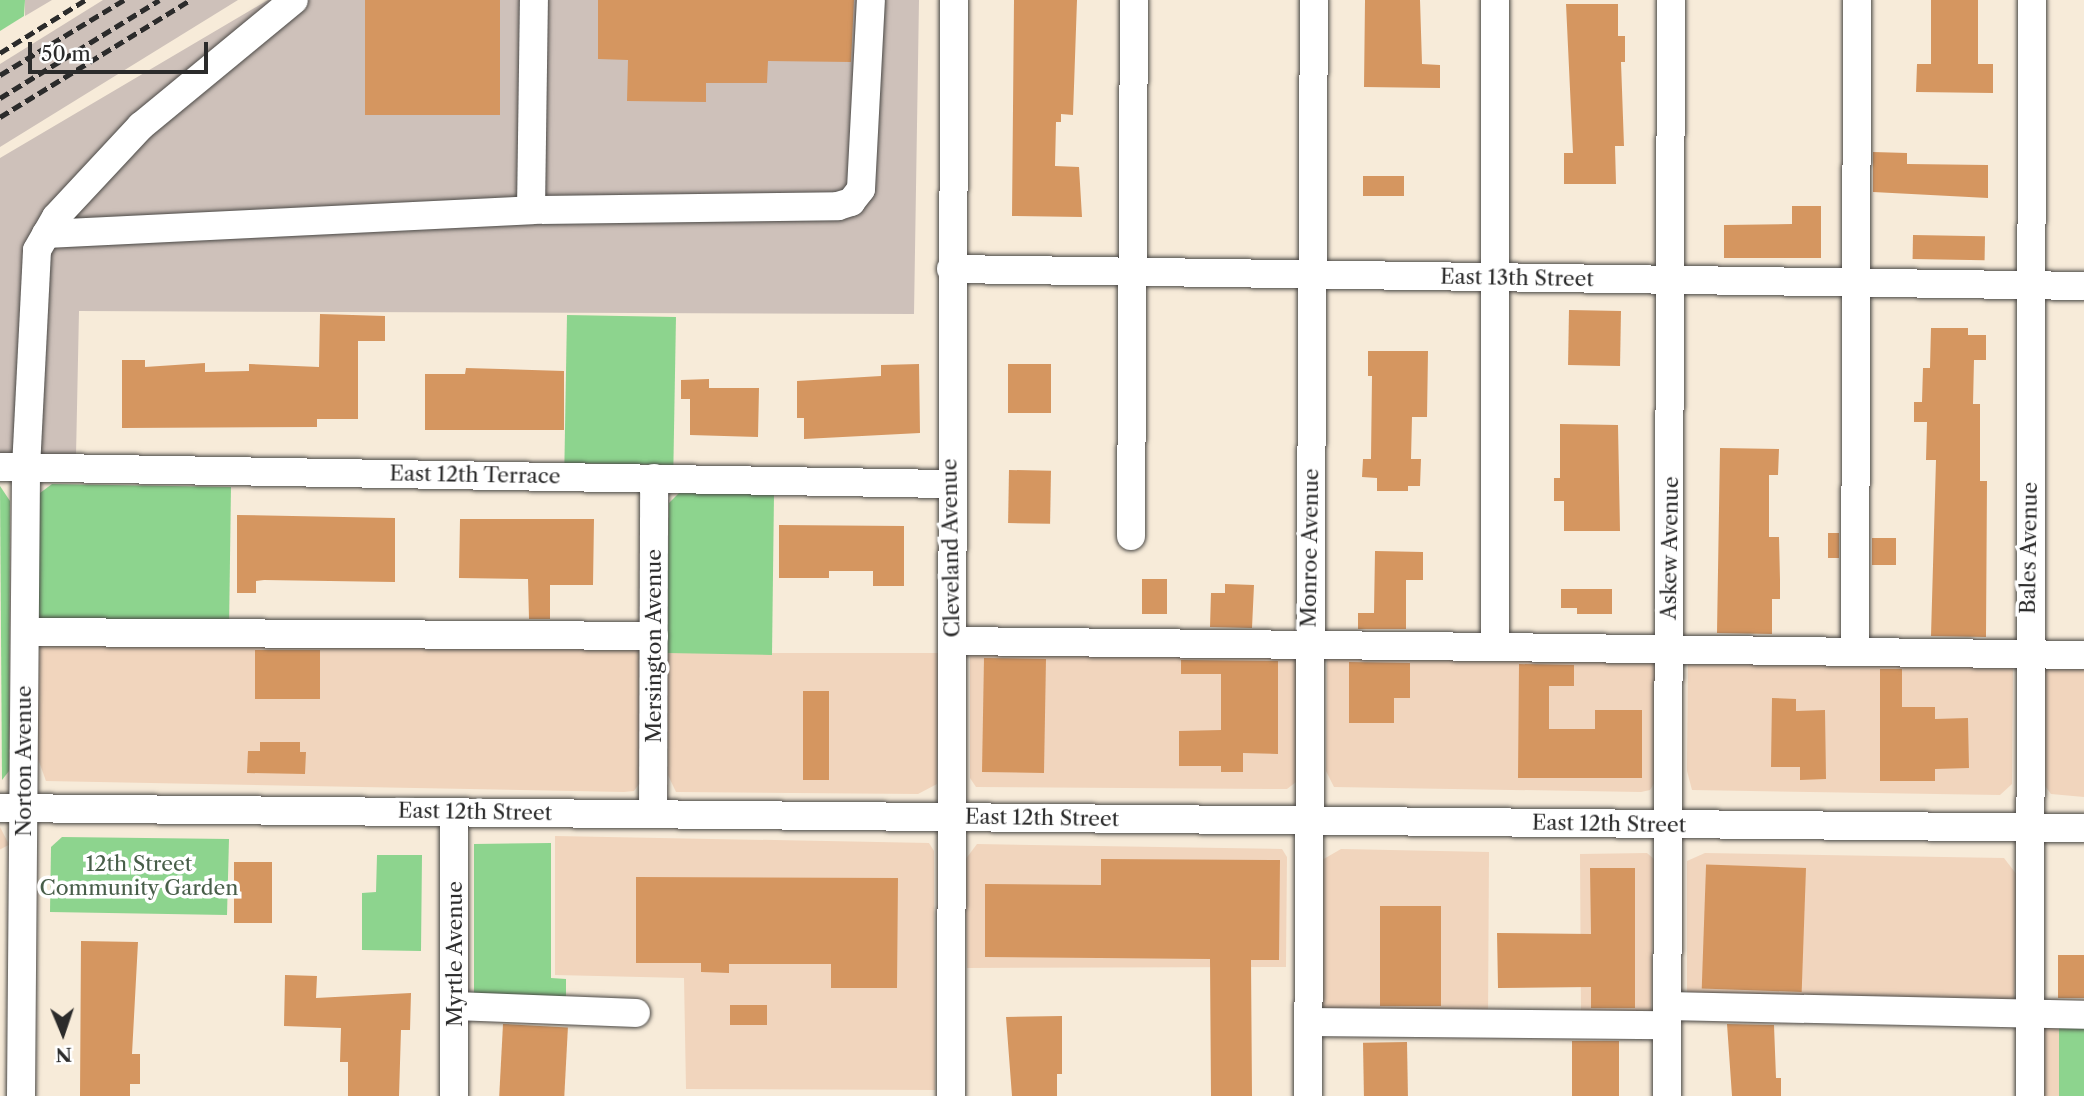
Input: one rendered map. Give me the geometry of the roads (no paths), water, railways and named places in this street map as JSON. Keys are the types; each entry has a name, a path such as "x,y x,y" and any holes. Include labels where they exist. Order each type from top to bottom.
{"street":[{"path":"46,234 141,126 294,0"},
{"path":"531,210 534,0"},
{"path":"46,234 531,210 838,206 851,202 861,189 871,0"},
{"name":"Cleveland Avenue","path":"951,1096 954,817 950,484 954,0"},
{"path":"1131,536 1134,0"},
{"name":"Monroe Avenue","path":"1308,1096 1307,820 1314,276 1314,0"},
{"path":"1495,0 1495,646"},
{"name":"Askew Avenue","path":"1667,1096 1671,0"},
{"path":"1855,651 1857,0"},
{"name":"Bales Avenue","path":"2030,1096 2031,828 2027,654 2032,285 2032,0"},
{"name":"Norton Avenue","path":"21,1096 12,808 25,632 13,468 37,250 46,234"},
{"name":"East 13th Street","path":"951,269 2084,286"},
{"name":"East 12th Terrace","path":"13,468 950,484"},
{"name":"Mersington Avenue","path":"653,814 654,478"},
{"path":"25,632 654,636"},
{"path":"952,641 1308,642 2084,654"},
{"name":"East 12th Street","path":"12,808 2084,828"},
{"name":"Myrtle Avenue","path":"454,812 454,1096"},
{"path":"456,1006 636,1013"},
{"path":"1308,1022 1667,1016 2084,1015"}],"railway":[{"path":"0,53 85,0"},
{"path":"0,75 124,0"},
{"path":"0,98 159,0"},
{"path":"0,117 190,0"}],"park label":[{"name":"12th Street Community Garden","path":"139,876"}]}
